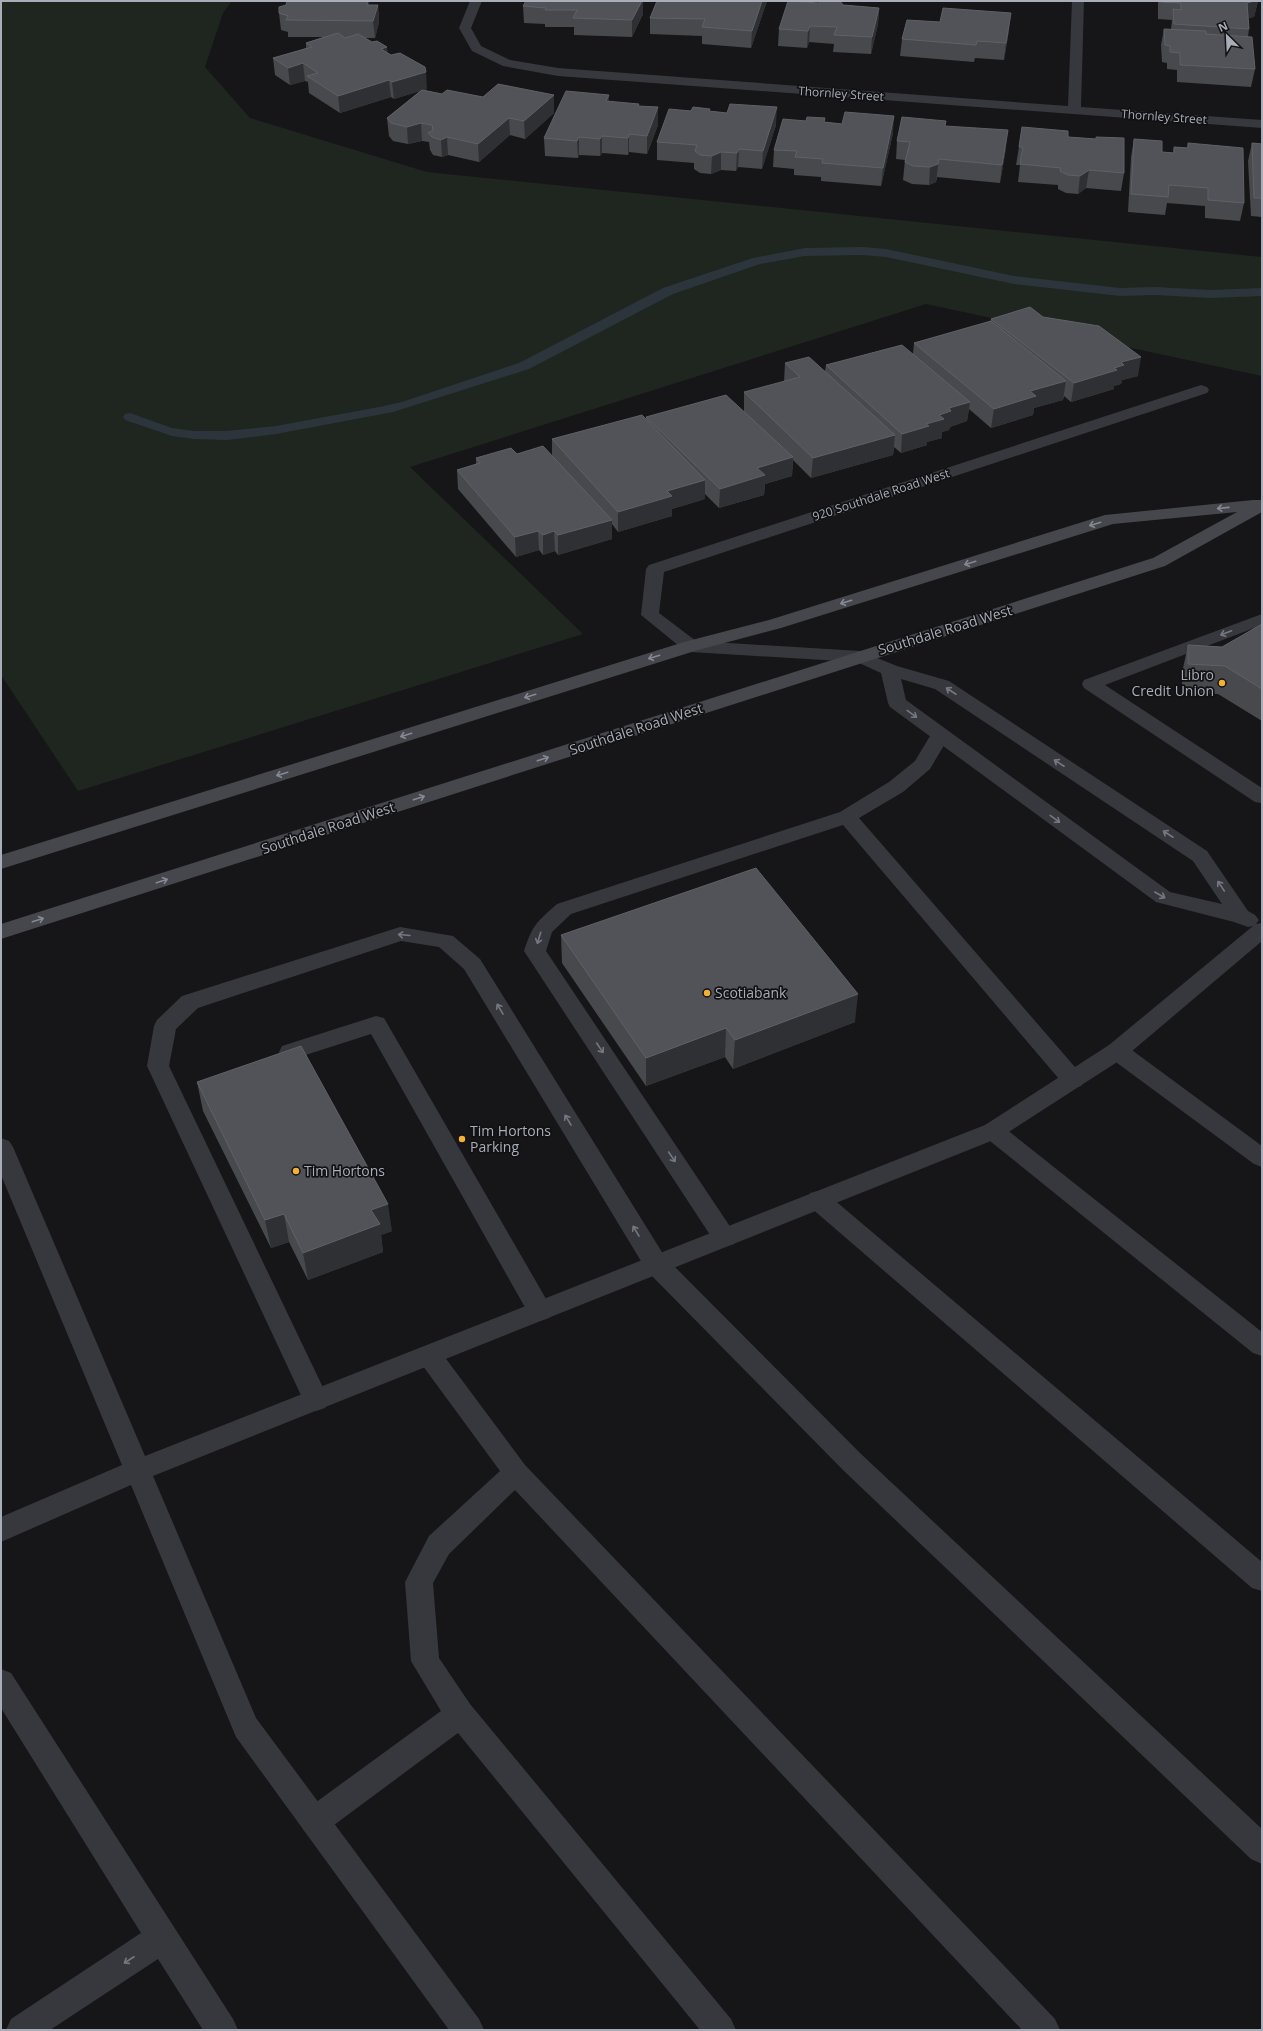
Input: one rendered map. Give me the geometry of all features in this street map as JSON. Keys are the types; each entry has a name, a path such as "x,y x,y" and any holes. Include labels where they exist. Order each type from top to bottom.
{"main road":[{"name":"Southdale Road West","path":"1,862 691,646 783,621 1111,519 1262,505"},
{"name":"Southdale Road West","path":"1,932 1159,562 1262,505"}],"street":[{"name":"Thornley Street","path":"476,1 465,28 476,48 507,63 558,72 1262,124"},
{"path":"1074,110 1078,1"},
{"name":"920 Southdale Road West","path":"691,646 650,614 655,569 1201,390"},
{"path":"1262,619 1092,684 1262,797"},
{"path":"691,646 860,657 890,670 942,685 1200,856 1241,916"},
{"path":"1,1530 138,1470 993,1131 1118,1051 1262,930 1241,916 1163,897 897,704 890,670"},
{"path":"725,1237 536,951 542,929 564,909 847,817 896,787 923,765 940,735"},
{"path":"847,817 1073,1080"},
{"path":"316,1400 158,1066 165,1026 190,1002 400,934 445,941 472,964 656,1264 852,1462 1262,1849"},
{"path":"290,1052 376,1024 540,1311"},
{"path":"1118,1051 1262,1158"},
{"path":"993,1131 1262,1346"},
{"path":"1,1147 246,1727 468,2030"},
{"path":"818,1200 1262,1579"},
{"path":"429,1355 516,1473 1044,2030"},
{"path":"516,1473 439,1545 419,1582 425,1661 460,1714 720,2030"},
{"path":"1,1682 162,1938 222,2030"},
{"path":"315,1821 460,1714"},
{"path":"22,2030 162,1938"}],"shaded area":[{"path":"1,1 232,1 223,13 205,67 250,118 427,172 1262,257 1262,376 926,304 410,467 583,634 78,791 1,675"}],"building":[{"path":"287,1 368,1 367,5 378,5 373,21 286,20 288,16 279,13 279,7 286,5"},
{"path":"526,1 642,1 632,20 573,18 577,10 545,10 546,8 523,6"},
{"path":"657,1 762,1 752,31 702,27 705,19 650,18"},
{"path":"788,1 819,3 822,1 840,1 843,5 879,8 872,37 834,35 837,27 810,26 808,31 779,29"},
{"path":"1161,1 1254,1 1247,3 1249,29 1174,24 1173,9 1181,10 1181,3"},
{"path":"943,8 1011,13 1006,43 977,41 976,45 902,39 907,20 940,22"},
{"path":"1164,29 1206,31 1206,34 1252,37 1255,69 1180,65 1180,53 1170,52 1170,46 1165,45"},
{"path":"338,33 345,38 358,34 372,42 377,41 387,47 381,49 391,55 400,53 425,67 426,72 392,82 389,80 338,96 307,76 318,73 303,63 288,68 273,58 312,47 306,43"},
{"path":"498,84 554,95 524,121 509,118 478,144 447,137 441,140 432,137 428,133 433,130 432,125 421,123 407,127 391,123 387,118 422,90 442,94 447,90 483,97"},
{"path":"566,91 609,95 606,101 639,104 638,106 658,107 647,136 629,134 628,138 602,136 600,139 579,137 577,141 544,138"},
{"path":"730,104 777,107 763,151 739,149 737,153 721,152 712,156 700,155 695,151 697,145 657,142 669,109 691,111 693,107 727,113"},
{"path":"845,112 894,116 883,168 822,163 823,159 795,157 797,151 774,150 783,119 806,121 807,117 825,118 824,122 842,124"},
{"path":"902,117 946,121 945,126 1008,130 1002,165 939,159 938,164 930,167 913,166 905,162 910,142 897,141"},
{"path":"1022,127 1068,131 1068,137 1096,139 1096,137 1124,138 1124,173 1089,170 1080,176 1068,175 1060,171 1061,168 1020,164 1023,147 1019,147"},
{"path":"1134,139 1162,141 1162,152 1174,153 1174,147 1188,148 1188,143 1243,148 1244,203 1208,200 1208,188 1169,185 1168,197 1131,194"},
{"path":"1252,143 1262,144 1262,198 1254,198"},
{"path":"1030,307 1043,317 1099,326 1141,357 1121,362 1124,365 1114,368 1117,370 1074,383 991,319"},
{"path":"991,321 1066,381 1030,391 1036,396 994,409 914,343"},
{"path":"902,345 970,402 949,408 951,411 939,415 944,419 926,424 929,426 902,434 826,365"},
{"path":"809,357 895,435 813,458 744,392 800,377 785,363"},
{"path":"726,395 793,457 757,468 765,475 720,489 646,417"},
{"path":"642,415 705,480 667,491 672,496 618,512 552,439"},
{"path":"543,446 612,520 558,535 554,531 543,535 538,531 515,537 457,470 480,463 476,458 511,448 517,454"},
{"path":"1262,624 1262,689 1225,666 1188,664 1188,645 1222,647"},
{"name":"Scotiabank","path":"756,868 858,994 735,1040 726,1028 646,1058 561,935"},
{"name":"Tim Hortons","path":"301,1046 388,1204 371,1210 380,1224 303,1253 284,1214 265,1220 197,1082"}],"waterway":[{"path":"130,417 172,432 211,436 276,430 393,408 421,400 498,373 524,366 668,291 757,261 805,252 863,251 886,253 1014,280 1120,292 1155,291 1211,294 1262,292"}],"place":[{"name":"Libro Credit Union","path":"1222,683"},
{"name":"Scotiabank","path":"707,993"},
{"name":"Tim Hortons Parking","path":"462,1139"},
{"name":"Tim Hortons","path":"296,1171"}]}
